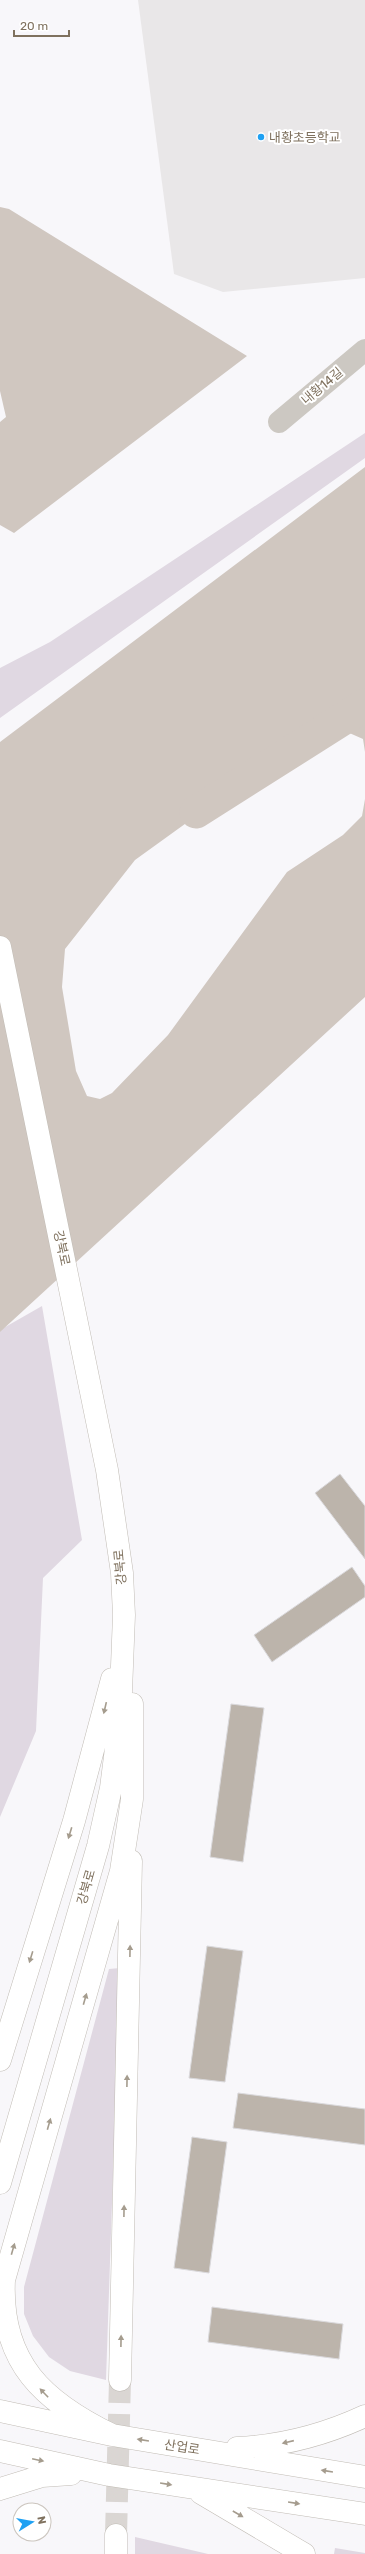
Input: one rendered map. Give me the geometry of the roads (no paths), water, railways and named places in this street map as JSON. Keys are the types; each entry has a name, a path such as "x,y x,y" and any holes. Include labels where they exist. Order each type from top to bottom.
{"main road":[{"name":"강북로","path":"0,947 107,1470 122,1573 124,1615 121,1709 111,1788 98,1846 0,2183"},
{"path":"120,2380 134,1729 124,1615"},
{"path":"0,2060 91,1762 114,1668 124,1615"},
{"path":"112,2435 77,2418 49,2398 28,2376 11,2347 3,2326 1,2305 2,2283 113,1902 120,1871 132,1799"},
{"name":"산업로","path":"0,2411 112,2435 365,2477"},
{"path":"0,2416 22,2416"},
{"path":"198,2450 279,2444 315,2436 365,2416"},
{"path":"4,2451 109,2475 365,2514"},
{"path":"0,2489 42,2476 67,2474 109,2475"},
{"path":"192,2488 304,2554"}],"street":[{"name":"내황14길","path":"279,422 365,350"}],"waterway":[{"path":"196,812 365,705"}],"tunnel":[{"path":"116,2535 120,2380"}],"place":[{"name":"내황초등학교","path":"261,137"}]}
